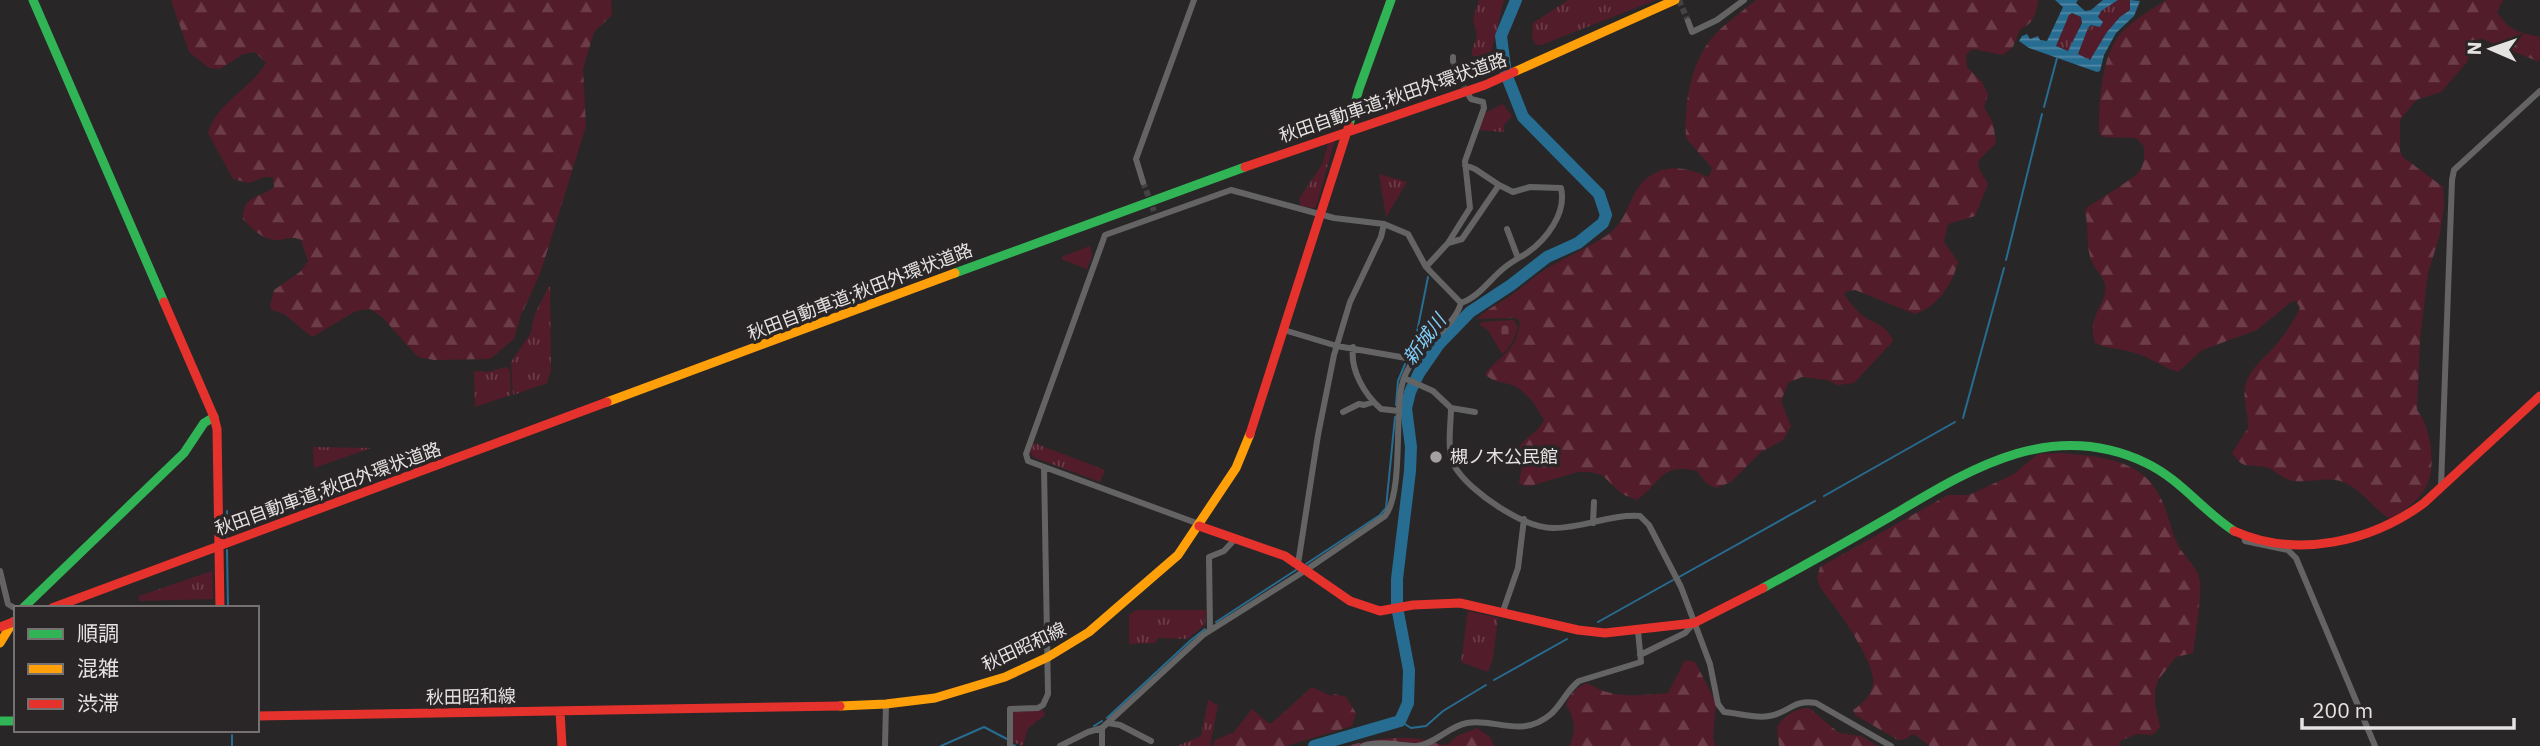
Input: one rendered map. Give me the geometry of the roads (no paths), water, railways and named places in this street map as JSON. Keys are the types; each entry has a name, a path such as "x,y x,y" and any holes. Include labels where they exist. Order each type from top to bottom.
{"main road":[{"path":"33,0 214,417 217,429 220,606"},
{"name":"秋田昭和線","path":"259,716 787,708 886,704 935,698 1005,677 1048,657 1089,632 1155,578 1178,555 1236,468 1256,416 1359,89 1391,0"},
{"name":"秋田自動車道;秋田外環状道路","path":"57,606 1073,229 1333,135 1485,85 1675,0"},
{"path":"1200,525 1285,556 1359,606 1380,611 1413,605 1460,603 1577,630 1605,633 1638,631 1694,622 1723,610 1984,463 2041,447 2081,447 2135,457 2171,478 2213,516 2244,535 2302,544 2336,544 2371,535 2410,514 2540,396"},
{"path":"25,606 54,574 187,450 202,423 214,417"},
{"path":"0,643 14,622"},
{"path":"560,711 562,746"}],"street":[{"path":"1143,183 1136,159 1194,0"},
{"path":"1688,21 1692,32 1717,20 1744,0"},
{"path":"2441,487 2454,170 2540,91"},
{"path":"1426,267 1448,243 1470,208 1465,165 1484,108 1483,102 1471,99 1468,94"},
{"path":"1102,746 1105,726 1188,646 1302,567 1385,516 1390,510 1399,411 1412,359 1456,314 1461,303 1471,299 1504,267 1546,238 1562,204 1561,188 1530,187 1513,192 1465,165"},
{"path":"1448,243 1462,239 1499,185"},
{"path":"1200,525 1028,461 1027,449 1105,234 1155,214 1231,190 1321,214 1384,224 1408,233 1426,267 1461,303"},
{"path":"1302,567 1318,435 1336,346 1350,302 1381,237 1384,224"},
{"path":"1507,229 1518,258"},
{"path":"1284,330 1336,346 1412,359"},
{"path":"1353,347 1353,365 1373,402 1381,409 1399,411"},
{"path":"1406,379 1433,391 1451,408 1475,412"},
{"path":"1343,412 1359,404 1373,402"},
{"path":"1451,408 1451,454 1454,466 1474,490 1489,502 1524,519 1555,528 1640,516 1648,525 1681,587 1710,664 1718,704 1724,712 1767,717 1782,713 1795,704 1806,701 1816,703 1891,746"},
{"path":"1010,746 1010,709 1038,708 1047,699 1044,467"},
{"path":"1592,523 1594,502"},
{"path":"1502,614 1518,568 1524,519"},
{"path":"2244,535 2245,541 2287,550 2295,558 2375,746"},
{"path":"1210,630 1209,557 1224,551 1237,538"},
{"path":"0,571 8,604 14,608"},
{"path":"1640,655 1685,633 1694,622"},
{"path":"1363,746 1420,746 1467,723 1514,727 1530,725 1548,716 1562,704 1578,681 1641,662 1638,631"},
{"path":"886,704 886,746"},
{"path":"1060,746 1105,726 1120,725 1151,741"}],"water":[{"path":"2055,0 2078,0 2076,3 2085,11 2091,10 2103,0 2118,0 2101,11 2098,17 2103,22 2100,27 2091,25 2088,28 2078,54 2090,60 2107,32 2130,10 2130,0 2140,1 2134,16 2116,33 2104,55 2100,71 2097,72 2029,48 2019,41 2027,34 2030,39 2038,36 2040,40 2047,41 2063,7","holes":["2072,13 2081,17 2082,23 2068,51 2056,46 2069,15"]}],"waterway":[{"name":"新城川","path":"1314,746 1400,721 1408,703 1409,670 1397,607 1397,579 1410,471 1411,447 1406,408 1419,373 1439,344 1470,312 1547,257 1578,243 1603,223 1606,215 1599,194 1523,117 1506,74 1501,36 1516,0"},
{"path":"2044,107 2057,58"},
{"path":"2006,260 2042,114"},
{"path":"1963,418 2004,268"},
{"path":"1407,351 1417,332 1428,277"},
{"path":"1396,405 1398,381 1405,364"},
{"path":"1306,564 1380,515 1386,508 1395,417"},
{"path":"1824,496 1955,422"},
{"path":"1679,577 1815,501"},
{"path":"227,511 227,538"},
{"path":"227,550 228,606"},
{"path":"1216,622 1296,570"},
{"path":"1598,622 1673,580"},
{"path":"1107,718 1205,629"},
{"path":"1494,680 1567,639"},
{"path":"1400,721 1411,728 1426,726 1443,711 1486,685"},
{"path":"1094,726 1102,721"},
{"path":"941,746 984,727 1007,739"},
{"path":"232,735 232,746"}],"tunnel":[{"path":"1679,0 1688,21"},
{"path":"1453,61 1467,93"},
{"path":"1143,182 1154,211"}],"place":[{"name":"槻ノ木公民館","path":"1436,457"}]}
